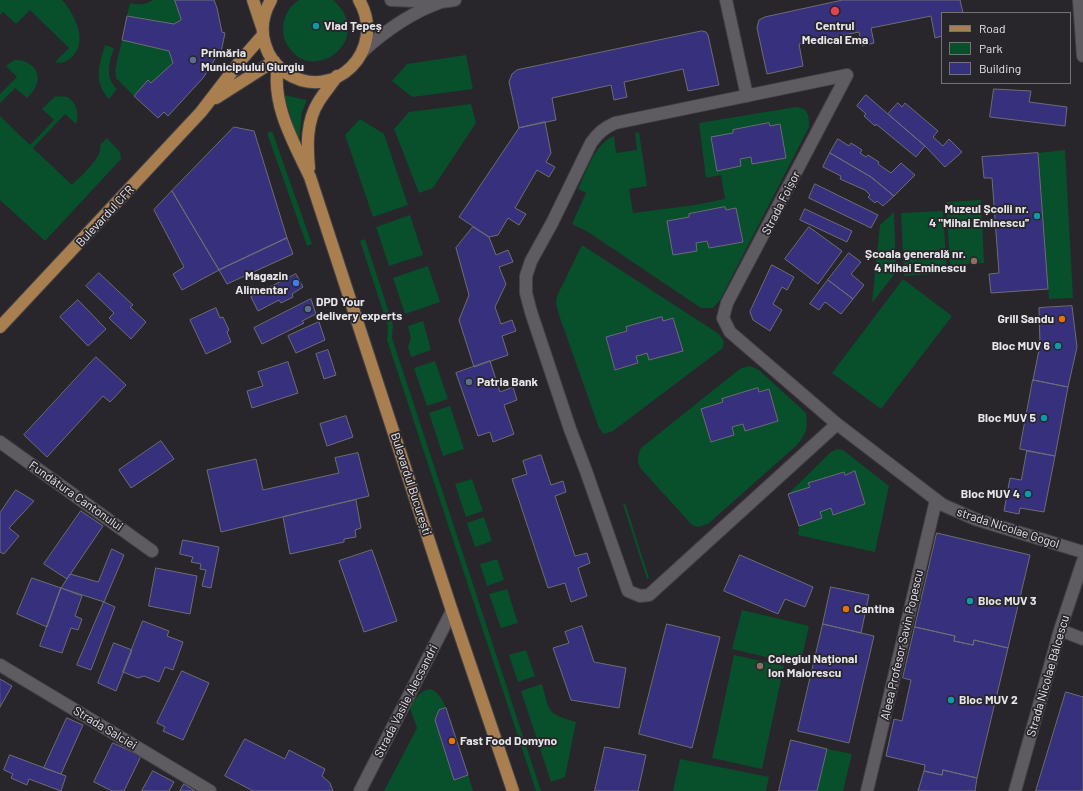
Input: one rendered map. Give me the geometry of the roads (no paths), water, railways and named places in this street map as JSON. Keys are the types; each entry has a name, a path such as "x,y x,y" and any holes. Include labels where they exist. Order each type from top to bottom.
{"main road":[{"path":"253,0 263,32 265,46 276,64 292,76 309,81 326,80 338,76 352,66 362,52 368,29 365,11 359,0"},
{"path":"263,32 265,11 271,0"},
{"name":"Bulevardul CFR","path":"0,327 152,166 208,103 263,32"},
{"name":"Bulevardul CFR","path":"208,103 276,64"},
{"name":"Bulevardul București","path":"276,64 276,85 280,104 289,131 310,177 513,791"},
{"name":"Bulevardul București","path":"310,177 308,143 310,121 318,102 338,76"}],"street":[{"path":"391,0 441,2 455,0"},
{"path":"726,0 746,96 615,123 606,127 598,134 591,143 552,223 531,261 526,276 526,293 570,429 628,591 640,596 650,595 837,424"},
{"path":"1079,0 1083,56"},
{"path":"362,52 386,31 404,19 418,11 441,2"},
{"name":"Strada Foișor","path":"730,332 723,318 728,303 847,75 746,96"},
{"name":"strada Nicolae Gogol","path":"730,332 837,424 936,500 952,510 975,519 1083,552"},
{"name":"Fundătura Cantonului","path":"0,442 152,550"},
{"name":"Aleea Profesor Savin Popescu","path":"867,791 936,500"},
{"name":"Strada Nicolae Bălcescu","path":"1015,791 1060,630 1083,561"},
{"name":"Strada Vasile Alecsandri","path":"360,791 452,610"},
{"path":"1060,630 1083,638"},
{"name":"Strada Salciei","path":"0,666 210,791"}],"place":[{"name":"Centrul Medical Ema","path":"835,11"},
{"name":"Vlad Țepeș","path":"316,26"},
{"name":"Primăria Municipiului Giurgiu","path":"193,60"},
{"name":"Muzeul Școlii nr. 4 \"Mihai Eminescu''","path":"1037,216"},
{"name":"Școala generală nr. 4 Mihai Eminescu","path":"974,261"},
{"name":"Magazin Alimentar","path":"296,283"},
{"name":"DPD Your delivery experts","path":"308,309"},
{"name":"Grill Sandu","path":"1062,319"},
{"name":"Bloc MUV 6","path":"1058,346"},
{"name":"Patria Bank","path":"469,382"},
{"name":"Bloc MUV 5","path":"1044,418"},
{"name":"Bloc MUV 4","path":"1028,494"},
{"name":"Bloc MUV 3","path":"970,601"},
{"name":"Cantina","path":"846,609"},
{"name":"Colegiul Național Ion Maiorescu","path":"760,666"},
{"name":"Bloc MUV 2","path":"951,700"},
{"name":"Fast Food Domyno","path":"452,741"}]}
